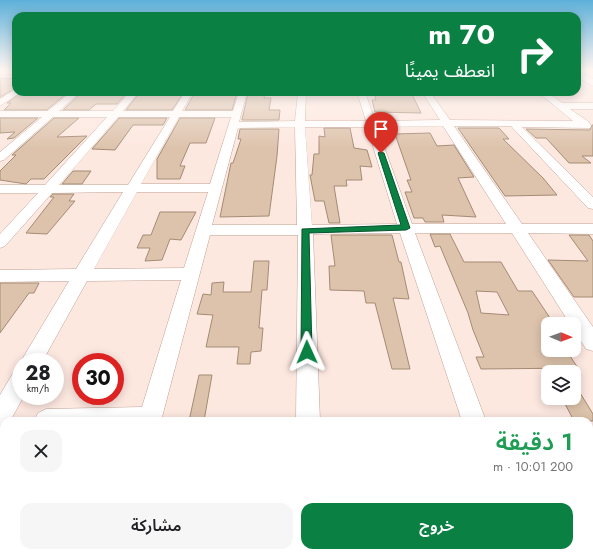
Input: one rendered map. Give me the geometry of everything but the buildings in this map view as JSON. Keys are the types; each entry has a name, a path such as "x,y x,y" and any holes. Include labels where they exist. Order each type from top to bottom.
{"street":[{"path":"0,103 11,96"},
{"path":"0,158 72,96"},
{"path":"0,243 131,96"},
{"path":"36,353 186,96"},
{"path":"150,417 242,96"},
{"path":"302,96 300,124 305,230 308,417"},
{"path":"362,96 406,228 473,417"},
{"path":"429,96 593,343"},
{"path":"547,96 593,131"},
{"path":"561,106 593,106"},
{"path":"0,114 175,114 300,124 584,124"},
{"path":"514,124 593,205"},
{"path":"0,189 216,188"},
{"path":"203,230 406,228 593,229"},
{"path":"0,276 190,274"},
{"path":"0,416 12,395"}],"route":[{"path":"307,352 305,230 406,228 381,153"}]}
